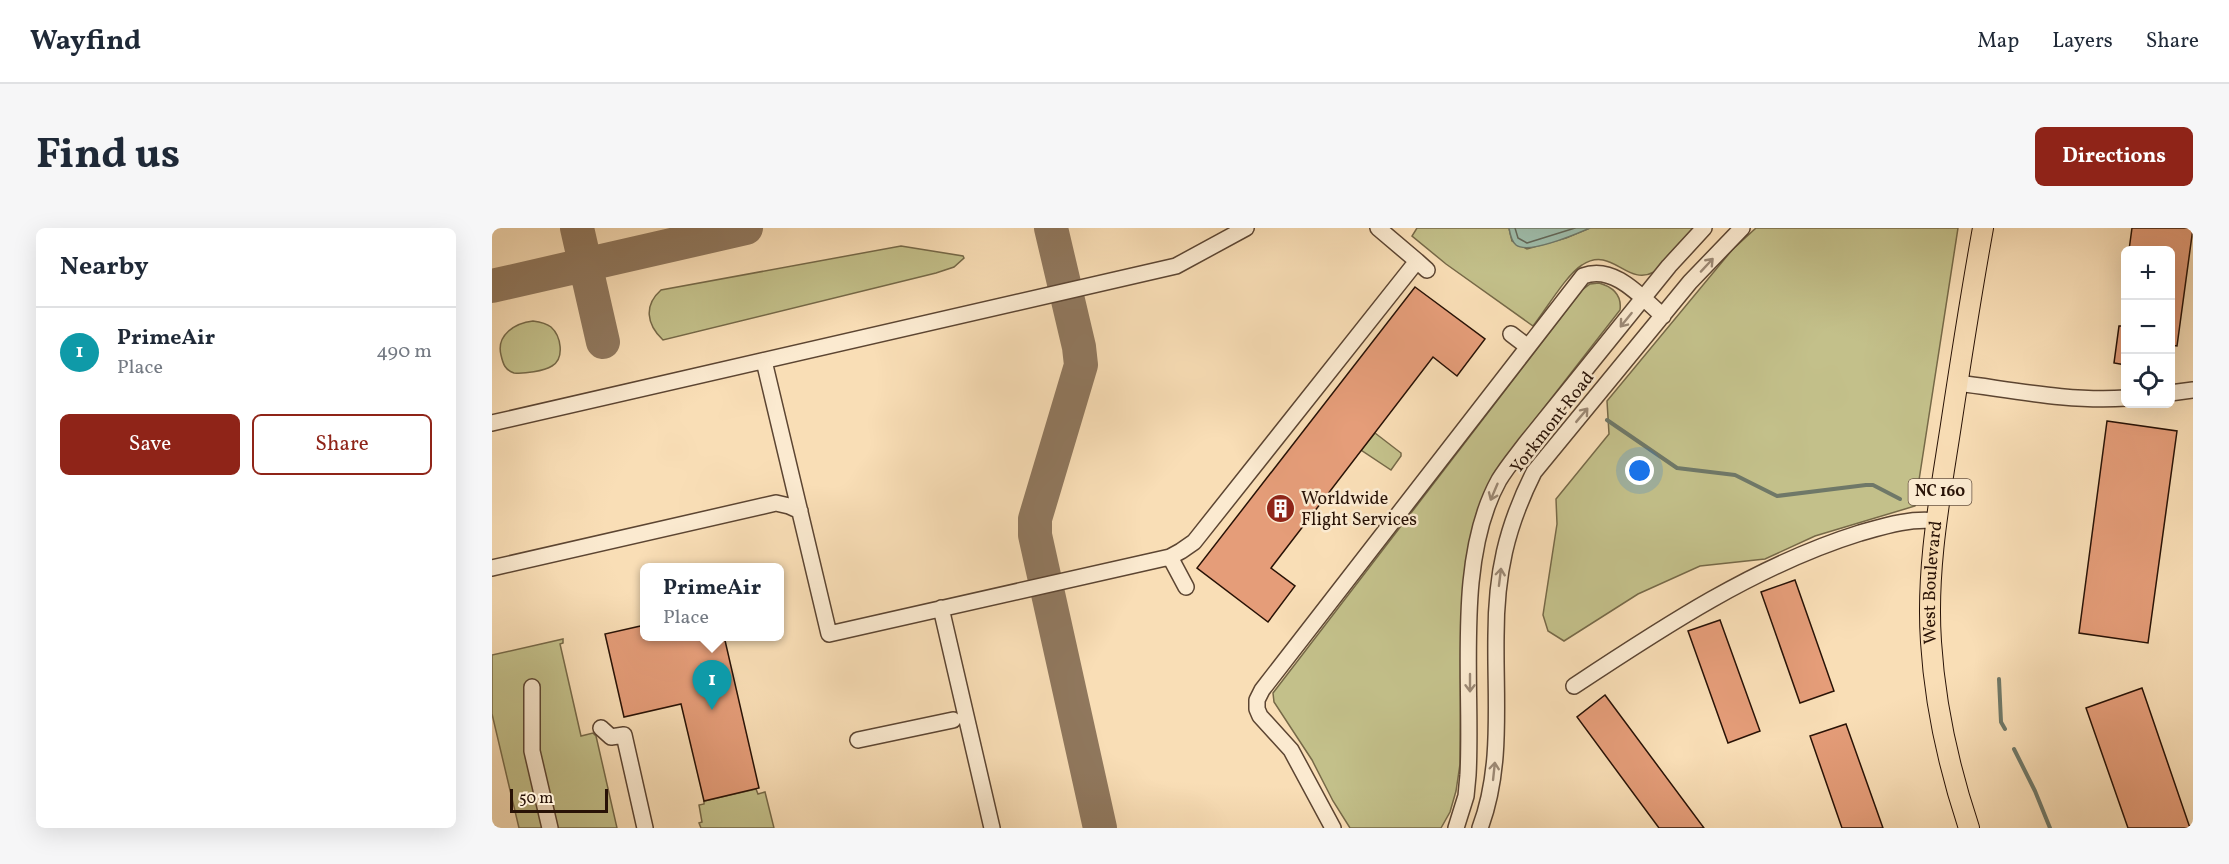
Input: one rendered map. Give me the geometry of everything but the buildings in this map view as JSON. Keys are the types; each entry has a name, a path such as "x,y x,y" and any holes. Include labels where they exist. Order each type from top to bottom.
{"main road":[{"name":"West Boulevard","path":"1969,828 1945,742 1936,691 1930,600 1936,521 1983,228"}],"street":[{"path":"492,423 1176,266 1246,228"},
{"path":"764,361 829,634 1170,557 1194,542 1422,265 1378,228"},
{"name":"Yorkmont Road","path":"1456,828 1466,796 1468,775 1472,584 1486,514 1499,481 1511,462 1669,266 1704,228"},
{"name":"Yorkmont Road","path":"1480,828 1488,806 1494,772 1496,635 1500,573 1516,507 1534,472 1690,282 1742,228"},
{"path":"1333,828 1291,750 1260,716 1257,700 1262,690 1583,276 1593,272 1606,273 1620,280 1663,316"},
{"path":"1511,334 1528,347"},
{"path":"1958,383 2062,396 2121,398"},
{"path":"2175,392 2193,390"},
{"path":"492,568 776,503 800,512"},
{"path":"1574,686 1726,592 1819,546 1905,521 1922,519 1936,521"},
{"path":"1170,557 1186,587"},
{"path":"941,609 992,828"},
{"path":"531,687 532,751 550,828"},
{"path":"858,740 953,720"},
{"path":"601,729 611,737 624,735 645,828"}],"shaded area":[{"path":"1417,228 1509,228 1512,241 1527,249 1566,238 1590,228 1694,228 1654,272 1644,275 1636,274 1602,260 1593,260 1582,265 1563,285 1533,326 1446,264 1412,236"},
{"path":"1756,228 1958,228 1915,506 1815,536 1765,559 1700,566 1638,594 1564,641 1548,631 1543,615 1557,524 1556,499 1609,434 1607,401 1732,250"},
{"path":"901,246 964,258 954,267 936,273 663,340 650,321 652,302 661,290"},
{"path":"1599,283 1616,292 1620,300 1620,310 1503,464 1464,583 1461,621 1460,764 1450,812 1441,828 1350,828 1312,760 1274,702 1273,693 1582,290 1590,284"},
{"path":"533,321 547,325 554,331 559,341 559,358 552,366 544,369 528,373 514,373 504,364 500,348 501,342 508,331 514,327"},
{"path":"1375,433 1401,453 1391,470 1361,450"},
{"path":"563,639 563,643 560,644 581,736 593,733 596,736 617,828 519,828 492,714 492,655"},
{"path":"756,789 758,794 765,792 774,828 701,828 699,805 704,804 704,801"}],"water":[{"path":"1509,228 1590,228 1541,246 1522,247 1516,245"}],"waterway":[{"path":"1607,420 1677,468 1735,475 1777,496 1873,485 1900,499"},
{"path":"1999,679 2001,722 2005,729"},
{"path":"2014,749 2050,828"}],"taxiway":[{"path":"577,228 603,342"},
{"path":"492,286 746,228"},
{"path":"1051,228 1079,347 1081,365 1035,519 1035,535 1100,828"}],"place":[{"name":"Worldwide Flight Services","path":"1280,509"},
{"name":"PrimeAir","path":"712,710"}]}
